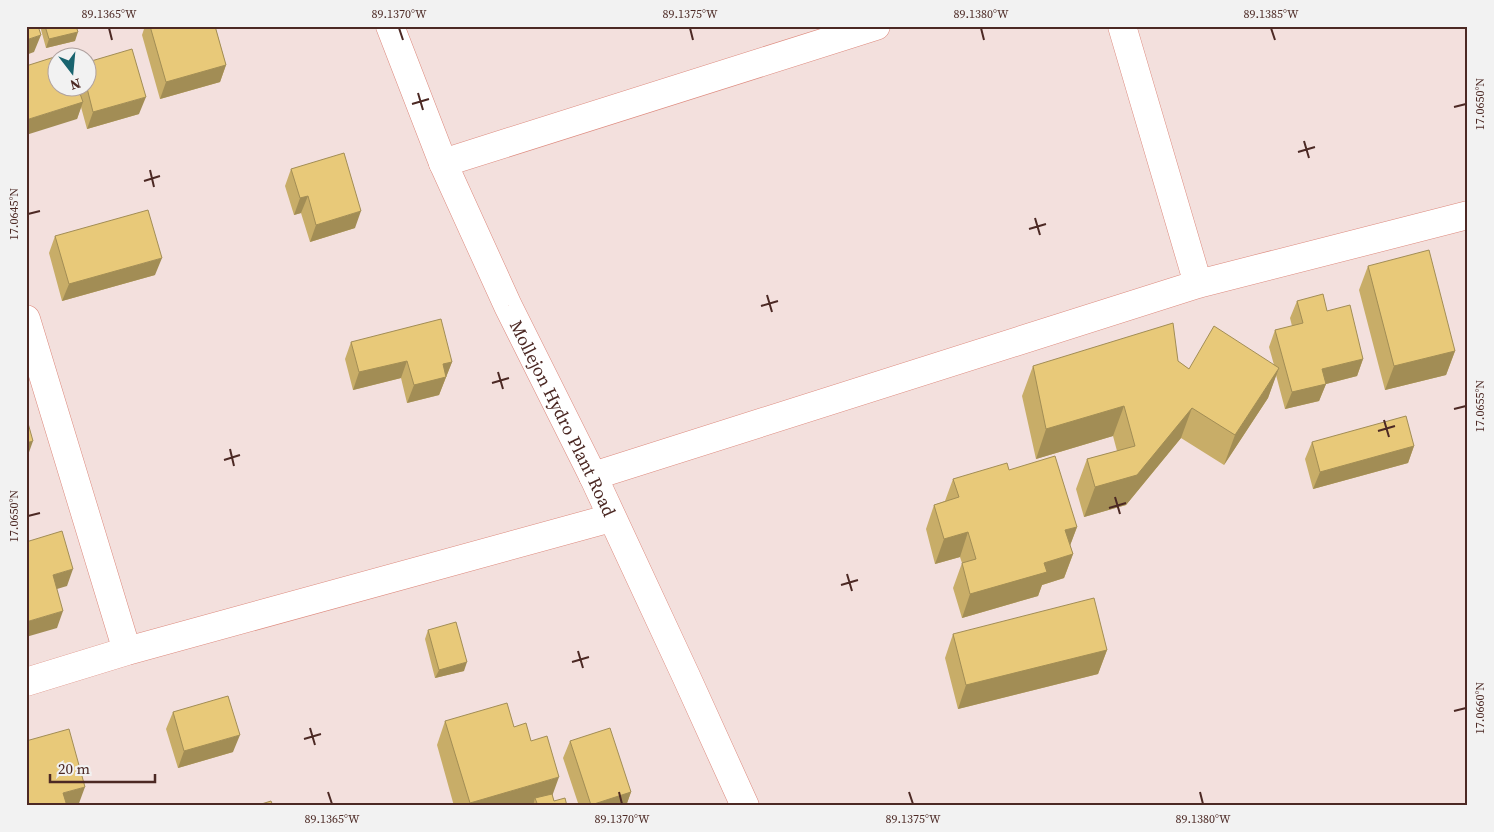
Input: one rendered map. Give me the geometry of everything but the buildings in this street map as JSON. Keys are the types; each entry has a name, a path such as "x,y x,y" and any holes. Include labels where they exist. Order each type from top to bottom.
{"street":[{"name":"Mollejon Hydro Plant Road","path":"390,26 443,163 508,306 592,476 745,806"},
{"path":"443,163 876,26"},
{"path":"1122,26 1198,284"},
{"path":"592,476 1198,284 1468,216"},
{"path":"26,319 126,651"},
{"path":"26,682 126,651 611,518"}]}
